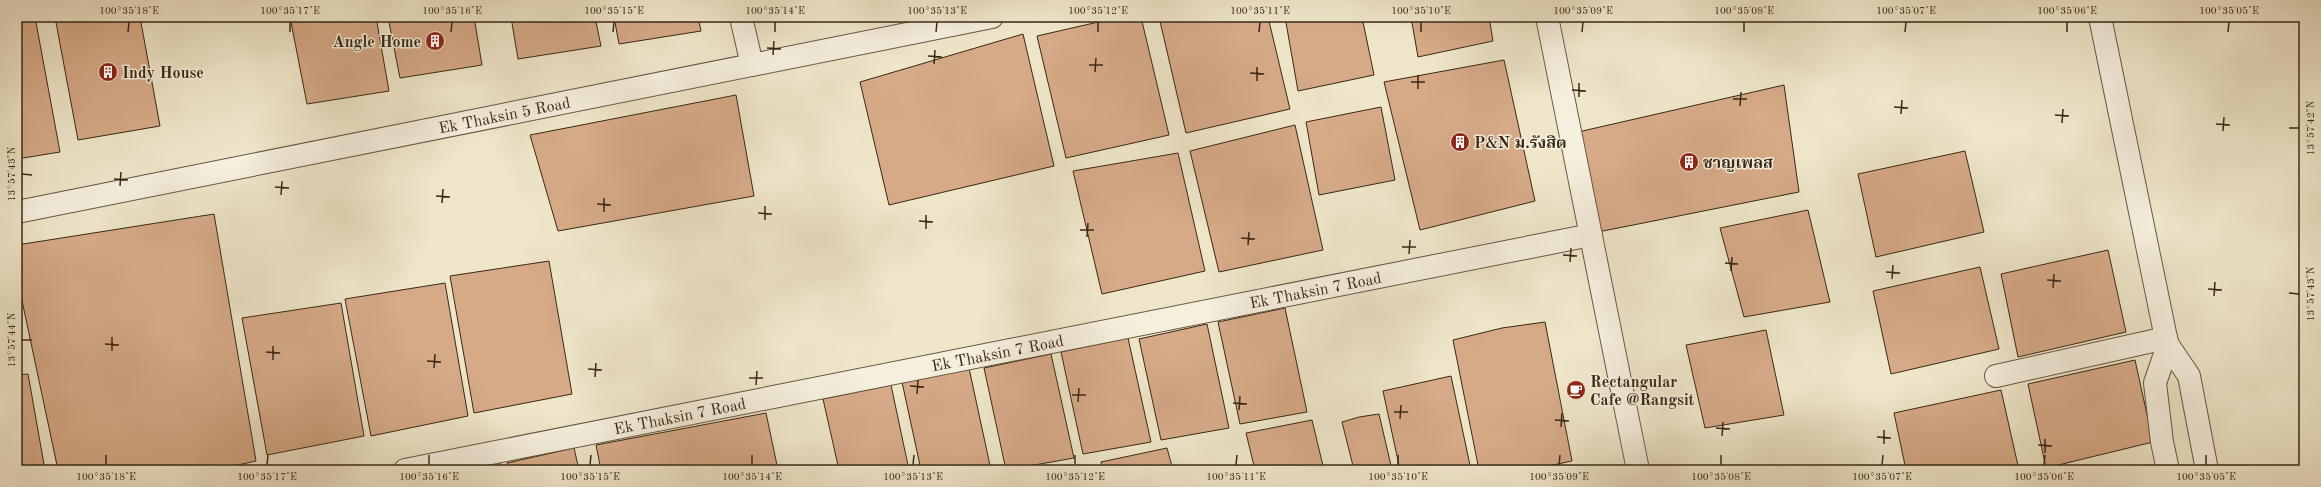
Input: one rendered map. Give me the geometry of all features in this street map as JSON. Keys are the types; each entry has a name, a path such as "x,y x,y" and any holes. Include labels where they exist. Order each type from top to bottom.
{"street":[{"path":"741,17 752,65"},
{"name":"Ek Thaksin 5 Road","path":"17,212 992,17"},
{"path":"1547,17 1638,470"},
{"path":"2100,17 2167,341 2189,376 2207,470"},
{"name":"Ek Thaksin 7 Road","path":"405,470 1591,235"},
{"path":"1996,376 2167,341"},
{"path":"2167,341 2155,383 2162,442 2168,470"}],"building":[{"path":"17,17 35,17 60,152 17,159"},
{"name":"Indy House","path":"55,17 140,17 160,126 78,140"},
{"path":"290,17 376,17 389,91 307,104"},
{"name":"Angle Home","path":"388,17 474,17 482,65 400,78"},
{"path":"511,17 595,17 601,46 518,59"},
{"path":"614,17 698,17 701,31 619,44"},
{"path":"1120,17 1141,17 1169,135 1066,158 1037,36"},
{"path":"1159,17 1268,17 1290,109 1186,133"},
{"path":"1285,17 1362,17 1374,75 1298,91"},
{"path":"1411,17 1489,17 1493,41 1418,57"},
{"path":"1023,34 1054,166 889,205 860,82"},
{"name":"P&N ม.รังสิต","path":"1504,60 1535,201 1420,230 1384,82"},
{"name":"ชาญเพลส","path":"1784,85 1799,192 1598,232 1578,132"},
{"path":"736,95 754,196 558,231 530,135"},
{"path":"1381,107 1395,180 1319,195 1306,122"},
{"path":"1295,125 1323,250 1219,272 1190,151"},
{"path":"1965,151 1984,232 1876,257 1858,174"},
{"path":"1178,153 1205,271 1102,294 1073,171"},
{"path":"1808,210 1830,302 1744,317 1720,228"},
{"path":"214,214 256,461 215,470 58,470 17,277 17,245"},
{"path":"2108,250 2126,332 2018,357 2001,274"},
{"path":"549,261 572,394 474,413 450,276"},
{"path":"1980,267 1999,349 1891,374 1873,291"},
{"path":"445,283 468,416 371,436 345,299"},
{"path":"341,303 364,436 267,455 242,318"},
{"path":"1285,308 1307,412 1240,424 1218,322"},
{"path":"1545,322 1572,461 1529,470 1479,470 1453,340 1502,328"},
{"path":"1207,324 1229,428 1161,440 1139,339"},
{"path":"1766,330 1784,415 1705,428 1686,345"},
{"path":"1128,338 1151,442 1083,454 1061,352"},
{"path":"1051,354 1074,458 1006,470 984,368"},
{"path":"2135,360 2153,442 2046,468 2028,384"},
{"path":"969,368 991,470 921,470 902,382"},
{"path":"28,374 45,470 17,470 17,375"},
{"path":"1451,376 1471,470 1400,470 1383,391"},
{"path":"891,385 909,470 839,470 823,399"},
{"path":"2001,390 2019,470 1906,470 1894,413"},
{"path":"766,413 778,470 601,470 596,445"},
{"path":"1379,414 1392,470 1354,470 1342,422 1359,417"},
{"path":"1312,420 1324,470 1255,470 1246,433"},
{"path":"574,448 579,470 509,470 507,463"},
{"path":"1167,448 1173,470 1103,470 1101,462"},
{"path":"499,458 502,470 443,470"}],"place":[{"name":"Angle Home","path":"435,41"},
{"name":"Indy House","path":"108,72"},
{"name":"P&N ม.รังสิต","path":"1460,142"},
{"name":"ชาญเพลส","path":"1689,162"},
{"name":"Rectangular Cafe @Rangsit","path":"1576,390"}]}
